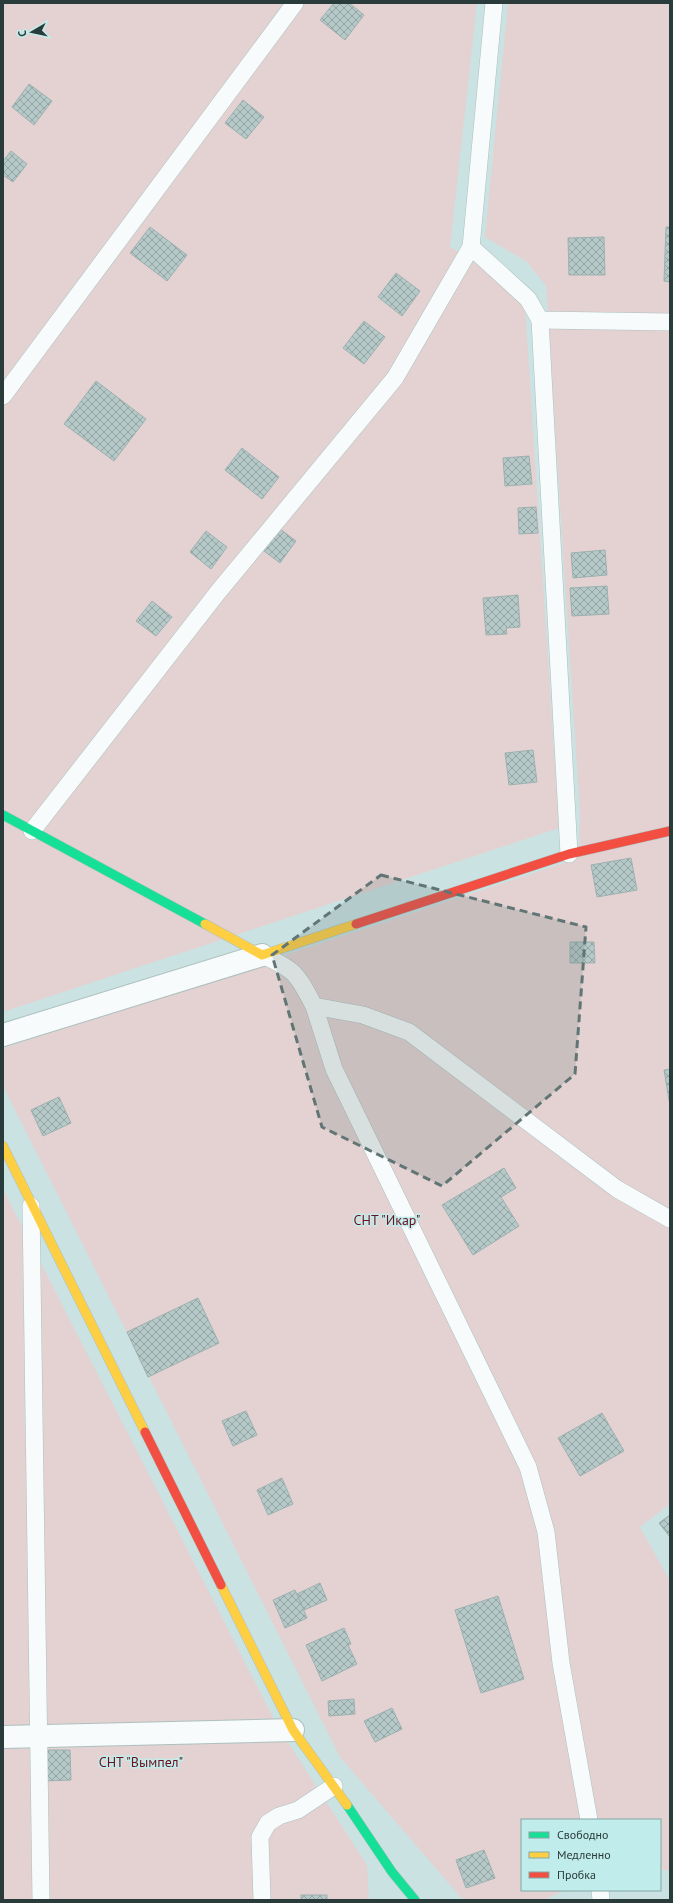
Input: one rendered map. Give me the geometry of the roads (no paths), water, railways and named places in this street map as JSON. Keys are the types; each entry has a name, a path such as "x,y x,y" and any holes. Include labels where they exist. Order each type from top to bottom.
{"street":[{"path":"3,815 262,955"},
{"path":"3,1035 262,955 569,854 670,831"},
{"path":"3,1146 293,1730 334,1786 392,1872 416,1900"},
{"path":"3,1737 293,1730"}],"lane":[{"path":"3,396 295,3"},
{"path":"32,831 218,592 396,378 471,247 494,3"},
{"path":"471,247 528,299 540,320 569,854"},
{"path":"540,320 670,322"},
{"path":"262,955 287,966 300,979 314,1006 334,1069 528,1467 546,1532 561,1663 589,1819"},
{"path":"314,1006 363,1015 408,1032 618,1189 670,1219"},
{"path":"31,1204 41,1900"},
{"path":"262,1900 260,1837 268,1824 279,1816 298,1810 334,1786"}],"park label":[{"name":"СНТ \"Икар\"","path":"387,1220"},
{"name":"СНТ \"Вымпел\"","path":"141,1762"}]}
